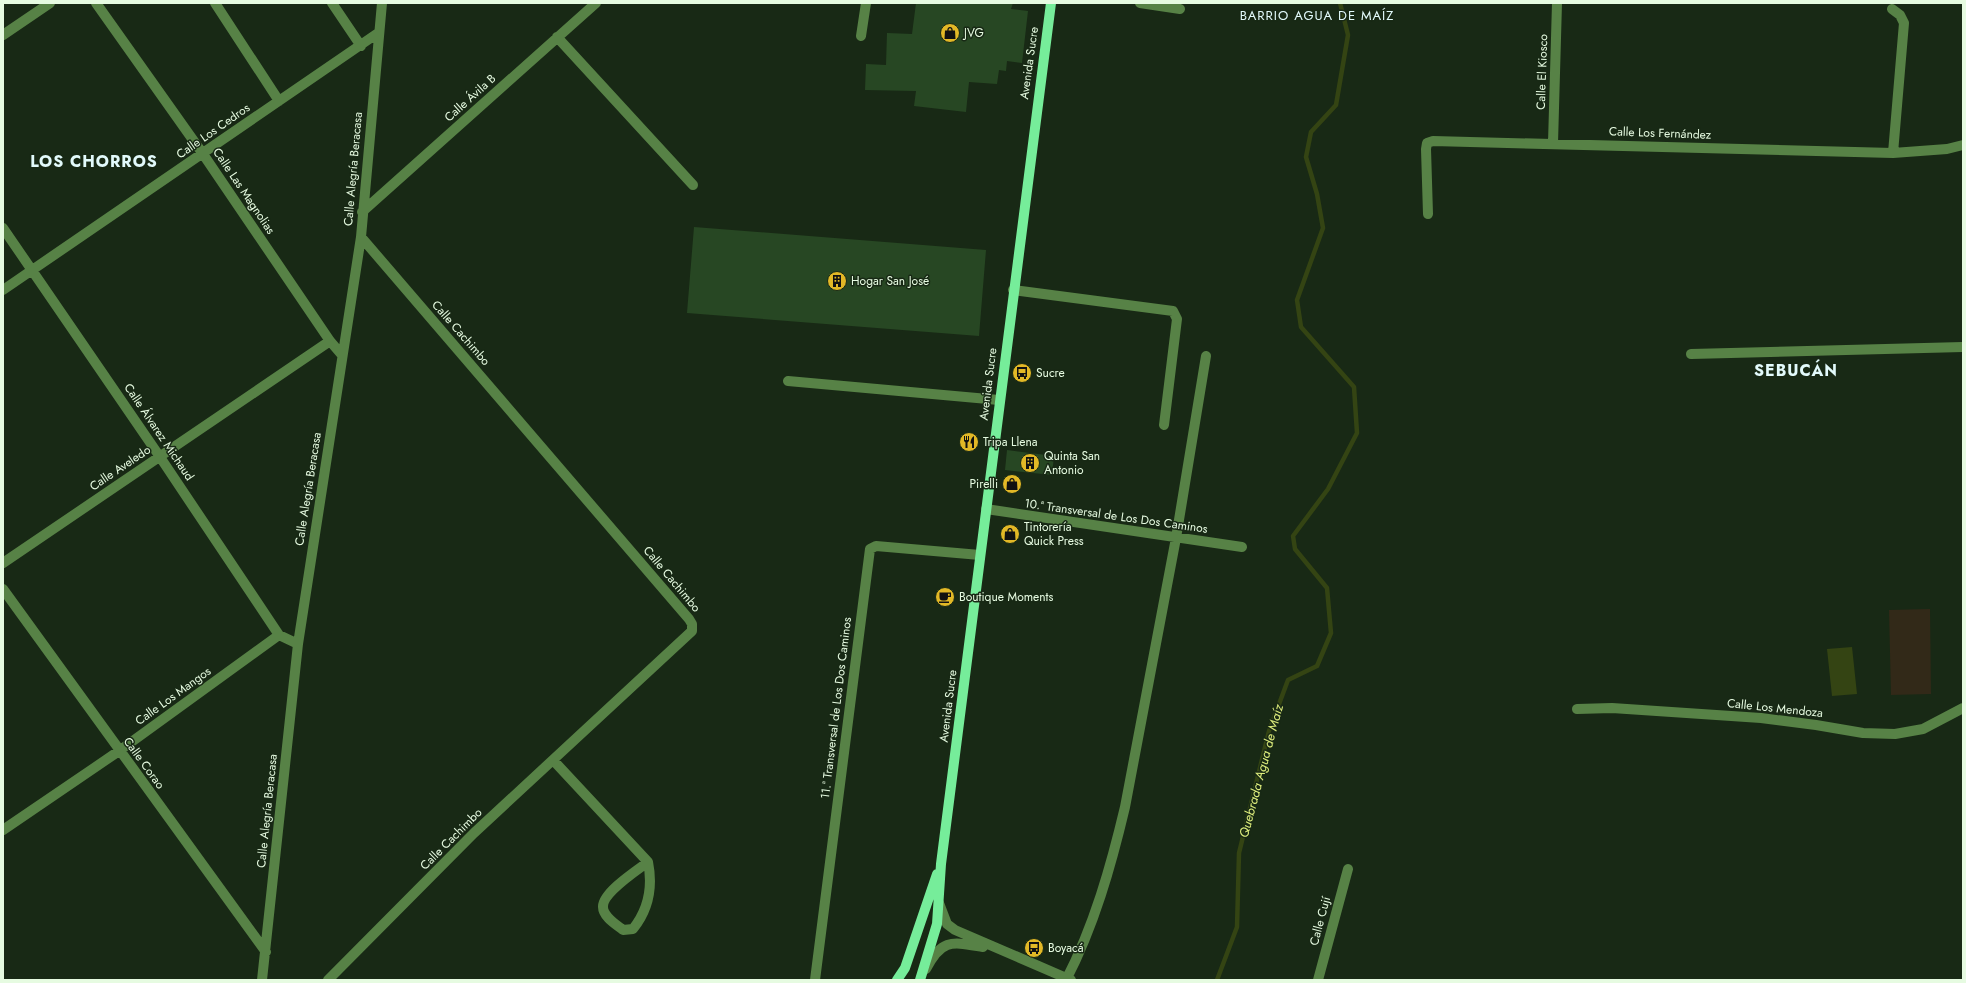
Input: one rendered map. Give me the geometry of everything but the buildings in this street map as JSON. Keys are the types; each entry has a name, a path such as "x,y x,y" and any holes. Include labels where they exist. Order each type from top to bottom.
{"main road":[{"name":"Avenida Sucre","path":"920,980 932,944 939,904 941,864 1013,290 1051,3"},
{"name":"Avenida Sucre","path":"897,980 905,968 941,864"}],"street":[{"path":"3,35 50,3"},
{"name":"Calle Las Magnolias","path":"96,3 203,154 330,341 342,355"},
{"path":"216,3 279,101"},
{"path":"332,3 361,46"},
{"name":"Calle Alegría Beracasa","path":"262,980 298,644 361,237 378,33 382,3"},
{"name":"Calle Ávila B","path":"362,212 596,3"},
{"path":"861,36 866,3"},
{"path":"1140,3 1180,9"},
{"name":"Calle El Kiosco","path":"1553,142 1557,3"},
{"path":"1892,9 1900,15 1904,23 1893,152"},
{"name":"Calle Los Cedros","path":"3,290 378,33"},
{"path":"557,37 693,185"},
{"name":"Calle Los Fernández","path":"1428,214 1426,149 1427,143 1433,141 1553,142 1893,152 1947,149 1963,145"},
{"name":"Calle Álvarez Michaud","path":"3,228 160,456 279,635"},
{"name":"Calle Cachimbo","path":"328,980 474,833 692,631 692,624 689,618 361,237"},
{"path":"1013,290 1173,311 1177,319 1164,425"},
{"name":"Calle Aveledo","path":"3,563 330,341"},
{"path":"1690,354 1963,347"},
{"path":"939,904 947,924 955,930 1068,979 1089,928 1116,847 1176,538 1206,356"},
{"path":"788,381 999,400"},
{"name":"10.ª Transversal de Los Dos Caminos","path":"986,509 1242,547"},
{"name":"11.ª Transversal de Los Dos Caminos","path":"815,980 870,549 876,546 980,555"},
{"name":"Calle Corao","path":"3,589 266,952"},
{"path":"279,635 298,644"},
{"name":"Calle Los Mangos","path":"3,830 119,751 279,635"},
{"name":"Calle Los Mendoza","path":"1578,709 1612,708 1761,718 1863,733 1895,734 1923,729 1963,708"},
{"path":"553,760 648,862 651,877 649,899 641,919 633,929 623,930 605,914 603,907 606,897 648,862"},
{"name":"Calle Cují","path":"1318,980 1348,869"},
{"path":"920,980 931,958 945,945 955,943 999,950"}],"shaded area":[{"path":"1930,609 1931,694 1891,695 1889,610"},
{"path":"1852,647 1857,694 1832,696 1827,649"}],"waterway":[{"name":"Quebrada Agua de Maíz","path":"1217,980 1237,927 1239,853 1269,731 1288,680 1317,666 1331,633 1327,588 1295,549 1293,536 1328,489 1357,433 1354,387 1301,327 1297,300 1323,228 1317,194 1306,157 1311,132 1336,105 1348,35 1340,3"}],"place":[{"name":"JVG","path":"950,33"},
{"name":"Hogar San José","path":"837,281"},
{"name":"Sucre","path":"1022,373"},
{"name":"Tripa Llena","path":"969,442"},
{"name":"Quinta San Antonio","path":"1030,463"},
{"name":"Pirelli","path":"1012,484"},
{"name":"Tintorería Quick Press","path":"1010,534"},
{"name":"Boutique Moments","path":"945,597"},
{"name":"Boyacá","path":"1034,948"}],"district":[{"name":"BARRIO AGUA DE MAÍZ","path":"1317,15"},
{"name":"LOS CHORROS","path":"94,161"},
{"name":"SEBUCÁN","path":"1796,370"}]}
